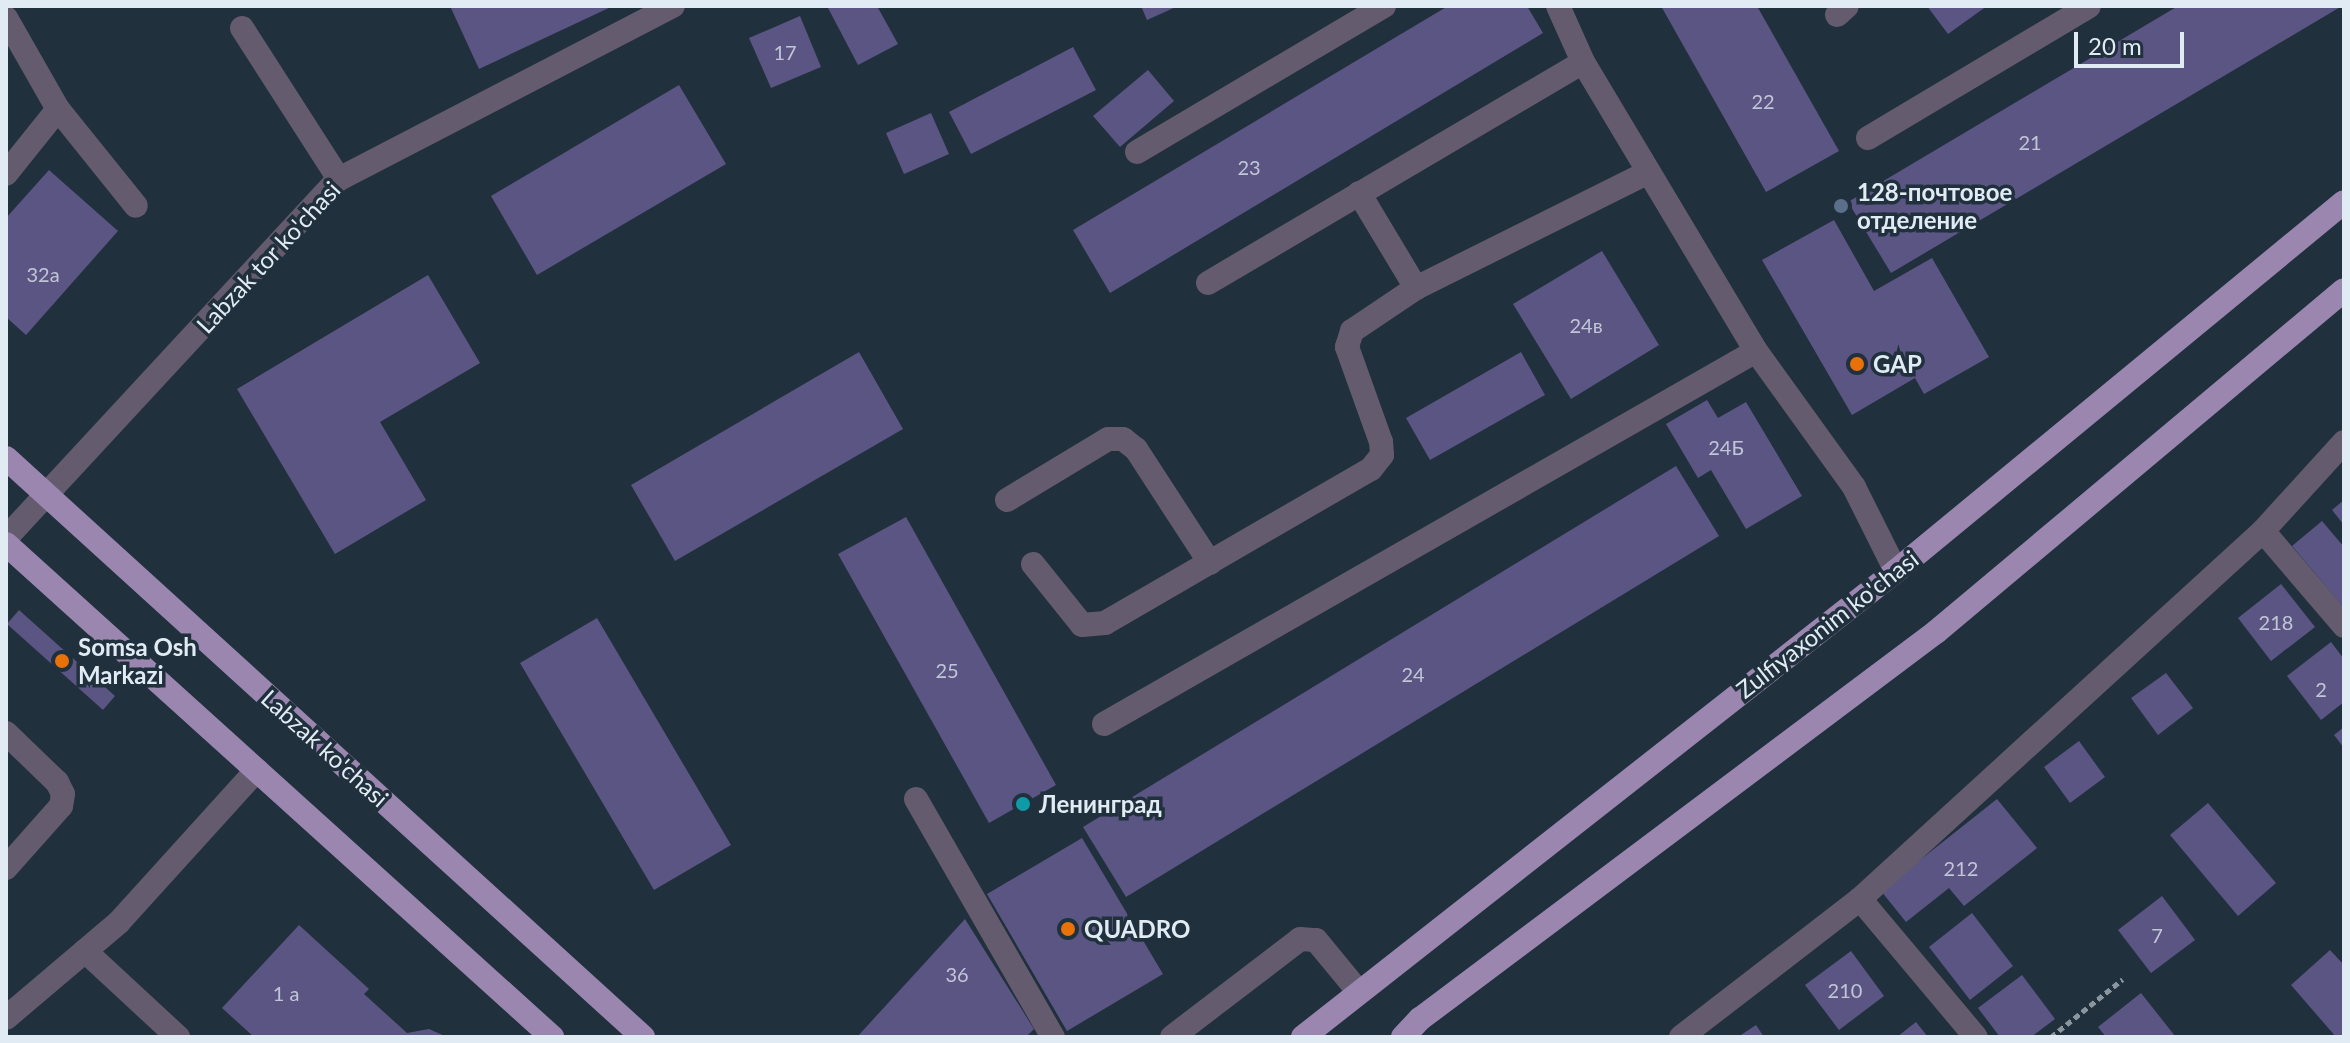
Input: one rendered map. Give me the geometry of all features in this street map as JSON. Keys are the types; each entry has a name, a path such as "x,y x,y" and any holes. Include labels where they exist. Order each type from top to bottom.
{"main road":[{"name":"Zulfiyaxonim ko'chasi","path":"1303,1037 1896,571 2344,202"},
{"path":"1403,1037 1420,1019 1936,632 2344,290"},
{"name":"Labzak ko'chasi","path":"6,458 643,1037"},
{"path":"6,541 552,1037"}],"street":[{"name":"Labzak tor ko'chasi","path":"6,541 45,494 339,179 647,12 673,6"},
{"path":"1137,152 1384,6"},
{"path":"1558,6 1583,62 1756,351 1854,487 1896,571"},
{"path":"1868,138 2089,6"},
{"path":"6,18 58,109 136,206"},
{"path":"242,28 339,179"},
{"path":"1208,283 1583,62"},
{"path":"6,174 58,109"},
{"path":"1033,564 1082,625 1094,626 1371,469 1382,455 1347,347 1352,331 1363,319 1416,288 1649,172"},
{"path":"1359,193 1416,288"},
{"path":"1104,724 1756,351"},
{"path":"1007,500 1108,439 1123,439 1136,449 1210,563"},
{"path":"1681,1037 1860,899 2263,531 2344,442"},
{"path":"2263,531 2344,626"},
{"path":"6,733 57,782 63,794 61,806 6,868"},
{"path":"6,1018 119,922 257,770"},
{"path":"916,799 1053,1037"},
{"path":"1860,899 1976,1037"},
{"path":"1172,1037 1300,939 1316,940 1358,991"},
{"path":"85,951 178,1037"}],"path":[{"path":"2051,1037 2123,979"}],"building":[{"path":"450,6 613,6 479,69"},
{"path":"827,6 877,6 898,44 858,65"},
{"path":"1141,6 1178,6 1147,20"},
{"path":"1448,6 1527,6 1543,33 1110,293 1073,230"},
{"path":"1661,6 1757,6 1839,151 1766,192"},
{"path":"1927,6 1987,6 1948,34"},
{"path":"2178,6 2342,6 1891,273 1848,202"},
{"path":"800,16 821,67 771,88 749,38"},
{"path":"1073,47 1096,90 971,154 949,112"},
{"path":"1148,70 1174,101 1120,147 1093,116"},
{"path":"679,85 726,164 537,275 491,196"},
{"path":"931,113 949,154 904,174 886,133"},
{"path":"49,170 118,231 26,335 6,317 6,218"},
{"path":"1834,220 1874,291 1932,258 1989,357 1924,394 1915,378 1852,415 1762,260"},
{"path":"1602,251 1659,345 1571,399 1513,304"},
{"path":"428,275 480,363 380,422 426,500 335,554 237,389"},
{"path":"859,352 903,429 675,561 631,485"},
{"path":"1521,352 1545,395 1430,460 1406,418"},
{"path":"1707,400 1718,418 1746,402 1802,496 1746,529 1711,470 1698,478 1666,424"},
{"path":"1676,466 1719,536 1126,897 1083,827"},
{"path":"2344,500 2344,525 2332,510"},
{"path":"906,517 1056,785 989,823 838,554"},
{"path":"2322,521 2344,547 2344,608 2292,546"},
{"path":"2281,584 2315,627 2271,661 2238,618"},
{"path":"19,610 115,696 103,710 7,624"},
{"path":"597,618 731,845 654,890 520,663"},
{"path":"2331,642 2344,659 2344,702 2321,720 2287,676"},
{"path":"2166,673 2193,708 2158,735 2131,698"},
{"path":"2344,727 2344,748 2334,735"},
{"path":"2079,741 2105,777 2070,803 2044,767"},
{"path":"1997,799 2037,848 1964,906 1949,888 1906,922 1881,891"},
{"path":"2208,803 2276,883 2238,916 2170,835"},
{"path":"1082,838 1163,974 1067,1031 987,894"},
{"path":"2162,896 2195,940 2151,973 2118,930"},
{"path":"1972,913 2013,966 1970,1000 1929,947"},
{"path":"965,919 1034,1029 1026,1037 857,1037"},
{"path":"299,925 369,989 364,994 407,1033 429,1029 447,1037 254,1037 222,1008"},
{"path":"2330,950 2344,965 2344,1037 2336,1037 2291,985"},
{"path":"1851,951 1884,996 1839,1030 1805,985"},
{"path":"2022,975 2055,1019 2031,1037 2000,1037 1978,1008"},
{"path":"2141,993 2175,1036 2106,1037 2098,1027"},
{"path":"1916,1022 1928,1037 1897,1037"},
{"path":"1756,1025 1764,1037 1738,1037"}],"place":[{"name":"128-почтовое отделение","path":"1841,206"},
{"name":"GAP","path":"1857,364"},
{"name":"Somsa Osh Markazi","path":"62,661"},
{"name":"Ленинград","path":"1023,804"},
{"name":"QUADRO","path":"1068,929"}]}
